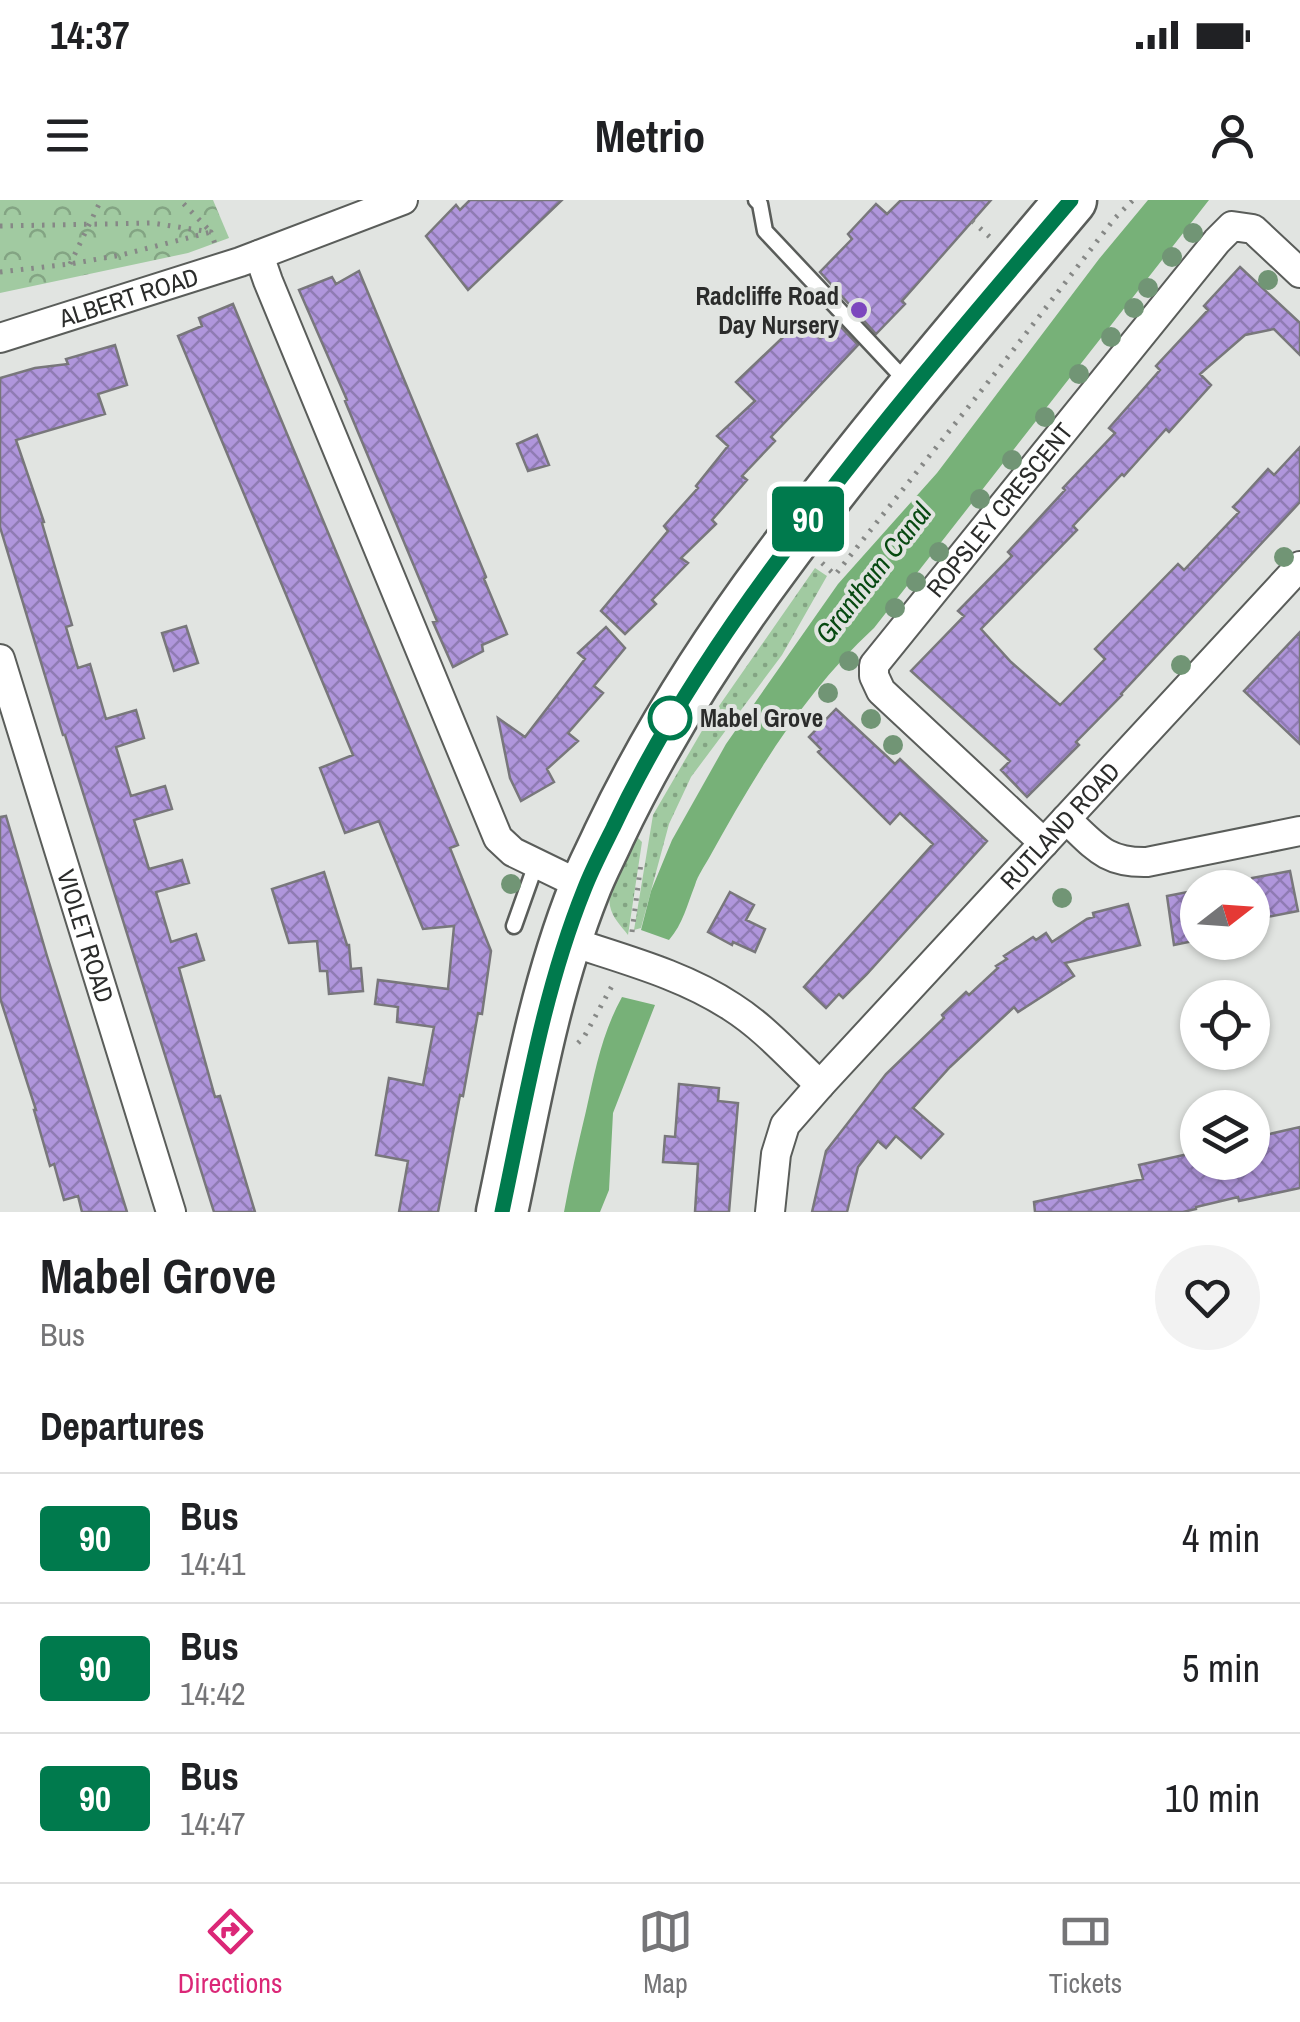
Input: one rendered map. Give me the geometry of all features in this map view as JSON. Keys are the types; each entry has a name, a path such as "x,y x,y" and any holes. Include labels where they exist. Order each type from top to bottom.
{"highway":[{"path":"502,1212 534,1058 566,940 584,887 635,782 698,673 813,512 1070,200"}],"street":[{"name":"ALBERT ROAD","path":"0,338 260,255 400,201"},
{"name":"ROPSLEY CRESCENT","path":"1044,843 881,691 874,665 1232,226 1252,229 1300,273"},
{"path":"260,255 498,838 513,852 584,887"},
{"name":"RUTLAND ROAD","path":"770,1212 776,1154 785,1126 1300,566"},
{"name":"VIOLET ROAD","path":"0,658 171,1212"},
{"path":"1066,819 1108,856 1124,863 1147,862 1300,831"},
{"path":"566,940 673,976 731,1006 766,1032 820,1085"}],"lane":[{"path":"756,200 765,231 912,388"},
{"path":"514,926 536,864"}],"path":[{"path":"70,264 102,200"},
{"path":"180,200 211,232 215,243"},
{"path":"815,557 835,575 1133,200"},
{"path":"972,221 999,246"},
{"path":"0,226 152,222 211,232"},
{"path":"0,272 121,255 211,232"},
{"path":"573,1048 584,1037 615,980"}],"green space":[{"path":"0,200 213,200 229,238 188,253 0,293"},
{"path":"815,568 827,576 782,655 691,777 669,824 641,928 634,930 653,815 703,729"},
{"path":"633,833 642,842 628,935 613,914 610,898"}],"water":[{"name":"Grantham Canal","path":"1148,200 1209,200 874,628 803,707 726,827 674,934 669,940 641,930 651,891 672,840 726,744 838,584 937,473"},
{"path":"622,997 655,1005 613,1113 609,1190 600,1212 564,1212 600,1052"}],"building":[{"path":"470,200 562,200 468,290 426,236 456,205 460,210"},
{"path":"901,200 991,200 876,334 820,272 852,239 848,234 876,204 887,214"},
{"path":"1240,267 1300,323 1300,355 1274,329 1245,335 1200,374 1211,385 1169,432 1166,429 1122,474 1073,526 1077,530 981,629 1060,705 1105,659 1095,649 1178,564 1184,570 1239,512 1233,507 1268,469 1274,475 1300,447 1300,502 1027,797 1001,770 1010,761 911,671 964,616 958,611 1012,556 1008,552 1115,433 1109,428 1160,370 1156,366 1208,310 1204,306"},
{"path":"359,271 507,634 482,645 483,651 453,667 299,290 332,277 336,284"},
{"path":"233,304 458,845 450,848 491,951 482,1014 478,1013 438,1212 399,1212 408,1161 376,1155 389,1078 423,1085 434,1027 397,1022 398,1007 375,1004 378,980 448,989 454,926 423,929 379,821 345,833 320,768 353,755 178,336 202,326 199,318"},
{"path":"801,320 820,338 836,322 858,345 771,437 775,441 742,476 747,480 712,520 716,524 681,558 688,563 652,600 656,604 625,634 601,611 668,531 664,526 728,446 717,436 755,401 736,382"},
{"path":"115,345 127,385 98,394 105,414 16,440 44,522 72,625 66,627 78,668 90,664 106,719 136,710 144,738 116,747 131,796 165,786 172,809 134,820 149,869 182,860 189,883 156,892 171,942 196,934 204,960 179,968 215,1097 220,1096 255,1212 214,1212 0,527 0,378 68,364 66,359"},
{"path":"537,435 549,465 528,471 517,444"},
{"path":"186,626 198,663 174,671 162,633"},
{"path":"606,627 625,648 594,686 603,693 568,733 578,741 547,769 554,782 521,801 510,778 498,718 525,737 585,659 578,653"},
{"path":"1300,632 1300,744 1244,691"},
{"path":"836,709 895,764 900,759 987,841 867,974 843,998 839,994 826,1008 804,987 933,844 900,813 890,824 818,752 821,749 809,737"},
{"path":"6,816 127,1212 82,1212 78,1196 64,1200 54,1164 50,1166 0,998 0,817"},
{"path":"1290,871 1298,911 1270,916 1270,875"},
{"path":"324,872 349,945 351,969 361,968 363,991 329,994 327,971 320,971 317,941 289,943 272,889"},
{"path":"730,892 754,905 746,920 765,929 755,952 708,932"},
{"path":"1180,893 1180,944 1174,945 1167,896"},
{"path":"1128,904 1140,945 1065,963 1074,976 1018,1012 1014,1007 913,1108 943,1134 921,1158 896,1136 886,1148 878,1141 858,1167 847,1212 812,1212 826,1151 886,1074 944,1018 942,1015 998,968 1007,959 1004,956 1033,937 1036,940 1046,933 1052,942 1094,917 1093,913"},
{"path":"679,1084 719,1088 718,1101 738,1103 729,1212 695,1212 698,1164 663,1162 665,1136 675,1137"},
{"path":"1300,1127 1300,1188 1239,1201 1238,1197 1183,1212 1035,1212 1034,1202 1143,1179 1139,1165 1180,1156 1180,1180 1270,1180 1270,1134"}],"bus line":[{"name":"90","path":"502,1212 534,1058 566,940 584,887 658,740 698,673 813,512 1071,200"}],"place":[{"name":"Radcliffe Road Day Nursery","path":"859,310"},
{"name":"Mabel Grove","path":"670,718"}]}
